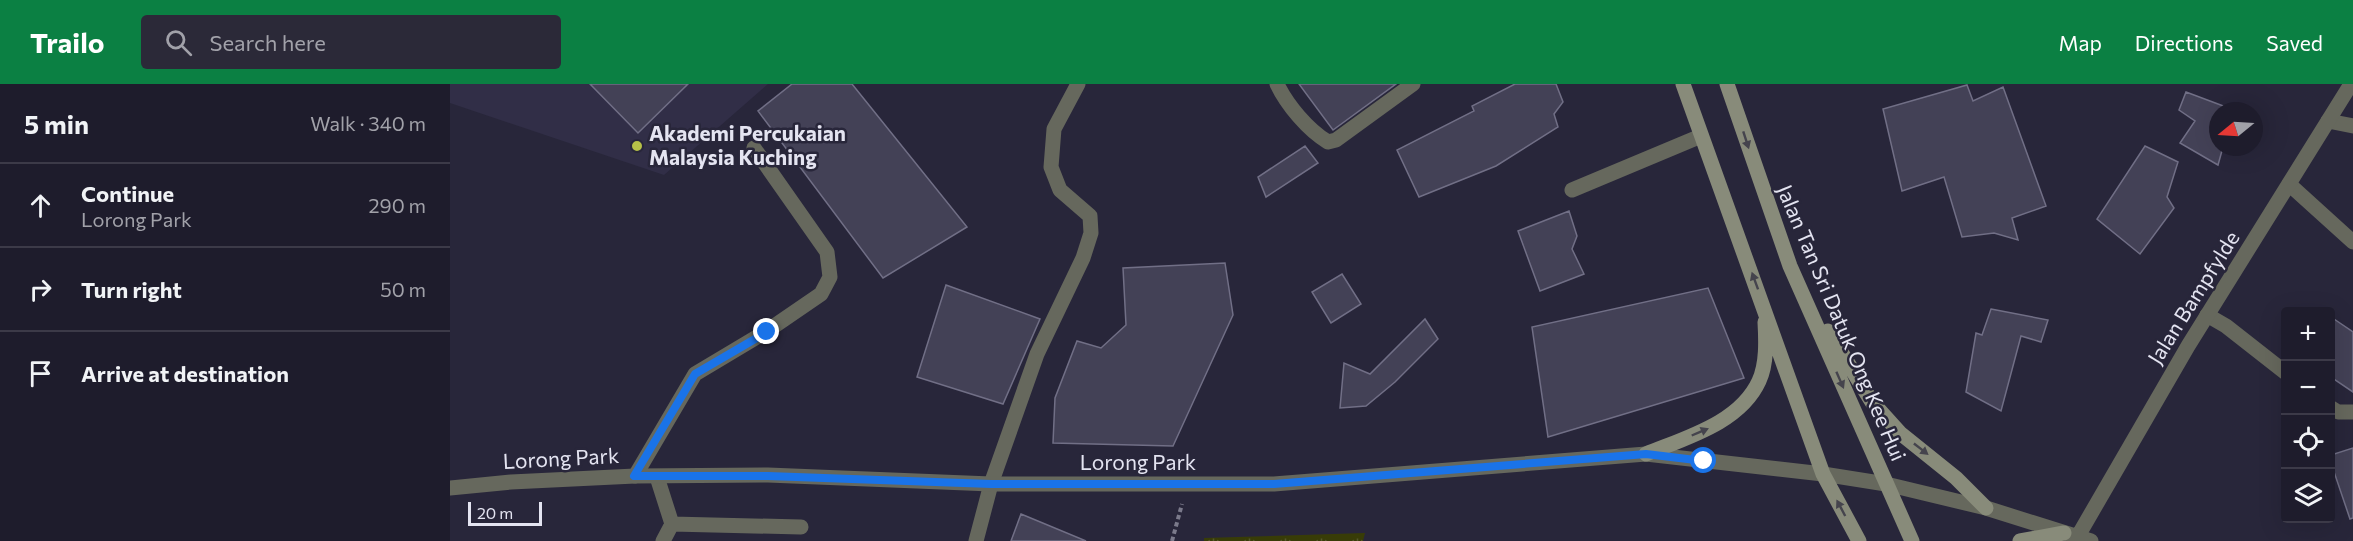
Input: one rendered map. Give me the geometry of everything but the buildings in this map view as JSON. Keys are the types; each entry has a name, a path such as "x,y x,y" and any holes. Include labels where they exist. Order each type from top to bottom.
{"main road":[{"path":"1683,84 1823,474 1859,541"},
{"name":"Jalan Tan Sri Datuk Ong Kee Hui","path":"1728,84 1790,266 1912,541"},
{"path":"1790,266 1872,402 1900,433 1950,473 1986,508"},
{"path":"1646,454 1715,425 1742,405 1760,381 1766,348 1764,305"},
{"path":"2020,541 2078,537"}],"street":[{"path":"976,541 991,484 1037,354 1083,258 1091,232 1090,216 1060,190 1051,167 1054,129 1078,84"},
{"path":"1276,84 1283,96 1319,136 1328,142 1336,140 1413,84"},
{"name":"Jalan Bampfylde","path":"2078,537 2207,315 2351,84"},
{"path":"2328,121 2353,126"},
{"path":"1572,190 1701,136"},
{"path":"634,476 695,374 767,332 821,294 830,277 827,252 754,148"},
{"path":"2289,184 2353,242"},
{"path":"2207,315 2226,326 2281,369"},
{"path":"2335,410 2353,412"},
{"name":"Lorong Park","path":"450,488 511,482 634,476 768,476 991,484 1274,484 1646,454 1823,474 1886,484 1986,508 2078,537"},
{"path":"657,477 672,524 663,541"},
{"path":"672,524 801,527"}],"path":[{"path":"1172,541 1188,484"}],"shaded area":[{"name":"Akademi Percukaian Malaysia Kuching","path":"450,84 768,84 664,175 450,103"}],"green space":[{"path":"1365,533 1363,541 1204,541 1204,538"}],"place":[{"name":"Akademi Percukaian Malaysia Kuching","path":"637,146"}],"route":[{"path":"767,332 695,374 634,476 768,476 991,484 1274,484 1646,454 1704,461"}]}
